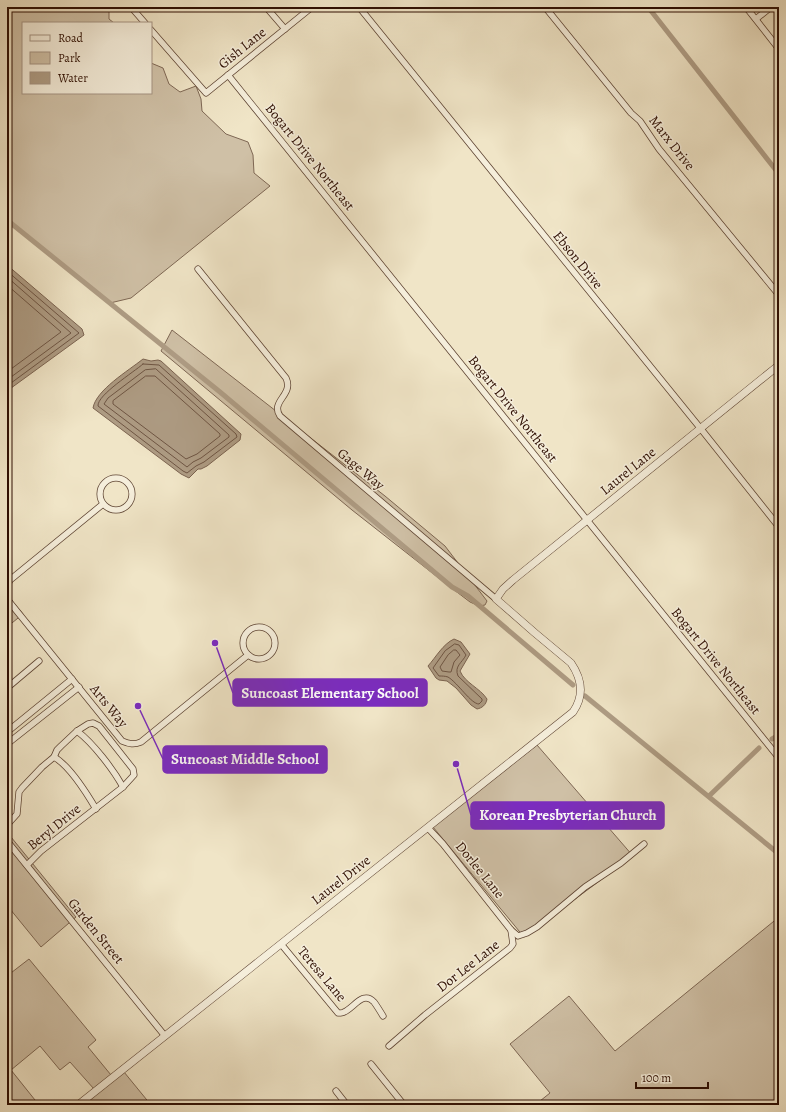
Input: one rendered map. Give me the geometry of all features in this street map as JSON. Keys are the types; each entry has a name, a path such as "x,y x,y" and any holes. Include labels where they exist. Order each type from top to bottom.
{"street":[{"path":"131,7 144,22"},
{"path":"266,7 285,29"},
{"name":"Gish Lane","path":"152,31 206,93 312,7"},
{"name":"Ebson Drive","path":"359,7 779,527"},
{"name":"Marx Drive","path":"545,7 631,113 640,121 660,148 779,295"},
{"path":"746,7 779,49"},
{"path":"756,19 771,7"},
{"name":"Bogart Drive Northeast","path":"228,75 586,520 777,752 779,758"},
{"name":"Gage Way","path":"198,269 286,378 288,388 277,406 276,411 280,416 566,659"},
{"name":"Laurel Lane","path":"496,599 508,584 779,366"},
{"path":"114,478 119,478 127,483 131,492 131,497 126,506 122,509 112,509 103,504 100,490 105,482 114,478"},
{"path":"7,586 10,580 103,504"},
{"name":"Arts Way","path":"7,599 122,741 134,745 141,742 248,655"},
{"path":"257,627 262,627 271,632 276,642 273,652 264,659 258,659 248,655 244,646 245,636 248,632 257,627"},
{"name":"Laurel Drive","path":"78,1105 572,712 579,701 580,683 574,667 566,659"},
{"path":"7,688 39,662"},
{"path":"7,732 72,679"},
{"path":"7,744 78,687"},
{"name":"Beryl Drive","path":"7,825 17,814 19,792 22,788 54,757 57,750 61,746 77,731 88,724 93,723 99,726 133,769 134,775 123,787 42,851 27,865"},
{"path":"77,731 86,737 118,778 123,787"},
{"name":"Beryl Drive","path":"54,757 63,763 96,809"},
{"name":"Dorlee Lane","path":"428,828 443,844 511,930"},
{"name":"Garden Street","path":"7,841 165,1036"},
{"name":"Dor Lee Lane","path":"511,930 518,936 537,927 585,886 621,863 644,844"},
{"name":"Dor Lee Lane","path":"389,1046 425,1015 510,948 513,944 511,930"},
{"name":"Teresa Lane","path":"281,944 338,1013 344,1012 357,1002 367,998 373,1001 383,1016"},
{"path":"371,1064 404,1105"},
{"path":"336,1091 347,1105"}],"green space":[{"path":"7,7 109,7 109,19 113,22 22,22 22,94 152,94 152,63 163,68 169,84 180,92 196,86 201,99 202,111 226,134 248,142 253,155 254,173 270,186 131,298 110,303 7,219"},
{"path":"172,330 385,496 445,546 487,601 485,605 479,606 470,602 445,583 352,510 161,351"},
{"path":"7,595 23,614 7,627"},
{"path":"537,745 633,856 524,937 433,827"},
{"path":"11,837 76,917 41,947 10,909 7,912 7,839"},
{"path":"779,917 779,1105 535,1105 550,1093 510,1044 569,996 615,1051"},
{"path":"29,959 96,1040 88,1047 111,1075 94,1089 70,1062 60,1070 40,1046 11,1070 39,1105 7,1105 7,976"},
{"path":"124,1072 151,1105 90,1105 87,1101"}],"water":[{"path":"7,265 82,329 84,335 7,391"},
{"path":"143,359 161,361 241,434 240,440 207,466 198,469 189,478 181,474 93,408 95,401 106,388"},
{"path":"454,639 461,642 470,654 460,671 462,675 487,699 485,705 479,709 471,705 456,688 447,681 436,678 428,666 443,647"}],"waterway":[{"path":"648,7 779,174"},
{"path":"7,220 220,392 452,587 468,596 573,685"},
{"path":"585,696 779,854"},
{"path":"772,739 779,735"},
{"path":"709,796 759,748"}],"place":[{"name":"Suncoast Elementary School","path":"215,643"},
{"name":"Suncoast Middle School","path":"138,706"},
{"name":"Korean Presbyterian Church","path":"456,764"}]}
